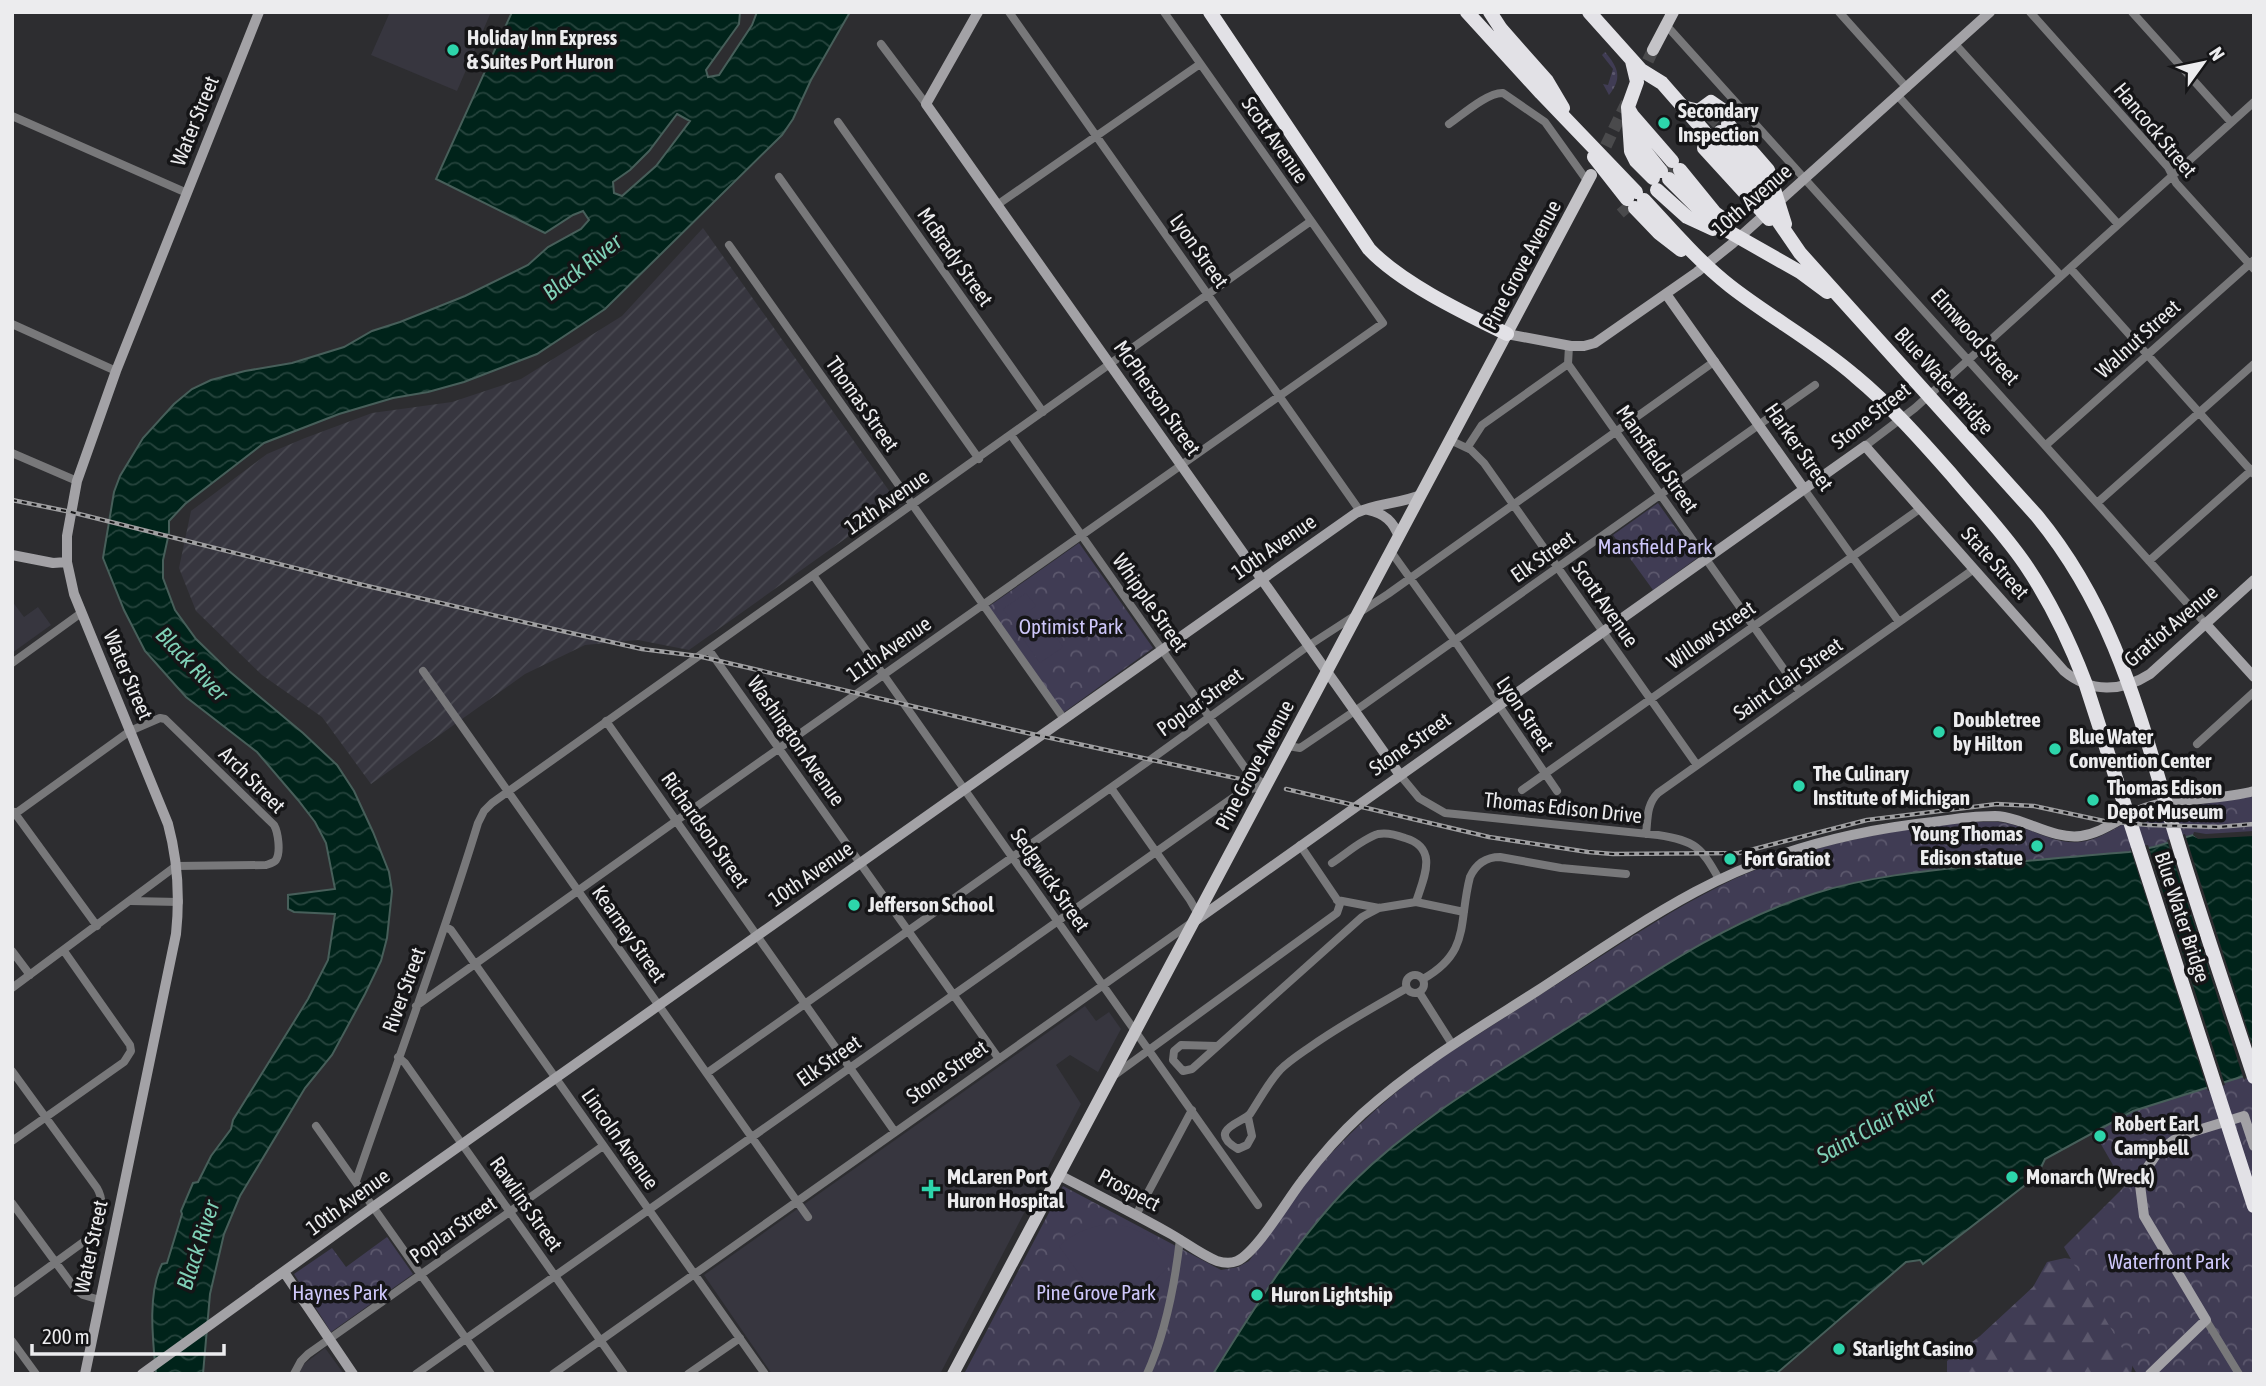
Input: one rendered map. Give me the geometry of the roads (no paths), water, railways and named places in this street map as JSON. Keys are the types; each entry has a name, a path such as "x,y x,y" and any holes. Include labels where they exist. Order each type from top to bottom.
{"highway":[{"path":"1210,12 1369,249 1406,279 1507,334"},
{"path":"1467,12 1583,139 1687,217 1711,229 1729,230"},
{"path":"1490,12 1501,29 1547,81 1583,139 1600,174 1650,188 1715,213 1729,230 1800,272 1865,325"},
{"path":"1589,12 1644,72 1659,80 1704,122 1768,195 1798,249 1865,325"},
{"path":"1629,57 1637,82 1629,113 1631,151 1650,188 1694,254 1728,285"},
{"path":"1629,113 1632,115 1650,188 1669,241 1694,254 1728,285"},
{"path":"1704,122 1771,164 1768,195 1782,222"},
{"name":"Blue Water Bridge","path":"1728,285 1827,354 1879,396 1933,454 2015,551 2052,608 2085,682 2254,1206"},
{"name":"Blue Water Bridge","path":"1865,325 2037,516 2090,594 2108,628 2125,671 2254,1077"}],"main road":[{"path":"1653,50 1673,12"},
{"name":"Pine Grove Avenue","path":"953,1374 1590,178"}],"street":[{"name":"Water Street","path":"86,1372 176,934 179,902 168,824 80,613 67,562 69,524 77,481 116,370 259,12"},
{"path":"926,104 978,12"},
{"name":"Lyon Street","path":"1009,12 1361,510"},
{"name":"Scott Avenue","path":"1164,12 1383,323"},
{"path":"1839,12 1907,88"},
{"name":"10th Avenue","path":"1507,334 1569,346 1584,346 1599,341 1716,257 1990,12"},
{"name":"Hancock Street","path":"2030,12 2168,167 2176,183 2252,264"},
{"path":"2132,12 2231,122"},
{"name":"Elmwood Street","path":"1666,25 2254,677"},
{"name":"McPherson Street","path":"881,44 1400,775"},
{"path":"1955,44 2118,224"},
{"path":"997,205 1200,64"},
{"path":"1449,124 1498,93 1506,95 1545,122 1590,178"},
{"path":"1898,96 2060,275"},
{"name":"Stone Street","path":"553,1374 1866,446 1902,419 2254,102"},
{"path":"12,116 187,193"},
{"name":"McBrady Street","path":"838,122 1043,412"},
{"path":"779,177 979,459"},
{"name":"12th Avenue","path":"484,811 606,721 1311,221"},
{"name":"Thomas Street","path":"729,245 1064,719"},
{"name":"Walnut Street","path":"2046,445 2252,264"},
{"path":"2070,268 2253,471 2149,561"},
{"name":"Harker Street","path":"1666,294 1899,622"},
{"name":"11th Avenue","path":"416,1006 779,747 1383,323"},
{"path":"12,324 116,370"},
{"path":"1467,448 1485,422 1568,363 1569,346"},
{"name":"Poplar Street","path":"707,1073 1308,646 1715,362"},
{"name":"Mansfield Street","path":"1568,363 1800,692"},
{"path":"2097,503 2254,364"},
{"name":"Elk Street","path":"1287,746 1300,748 1355,711 1815,385"},
{"name":"Whipple Street","path":"1011,435 1251,775 1266,785"},
{"name":"Scott Avenue","path":"1450,440 1480,458 1697,765"},
{"name":"State Street","path":"1866,446 2064,671 2088,686 2106,689"},
{"path":"12,453 77,481"},
{"name":"10th Avenue","path":"143,1373 373,1207 1361,510 1377,505 1401,503 1421,495"},
{"name":"Willow Street","path":"1522,790 1921,508"},
{"path":"1361,510 1385,515 1399,537"},
{"name":"Lyon Street","path":"1392,553 1557,791"},
{"path":"12,555 53,563 67,562"},
{"name":"Saint Clair Street","path":"1646,834 1651,800 1670,783 1974,569"},
{"name":"Sedgwick Street","path":"813,575 1258,1205"},
{"name":"Gratiot Avenue","path":"2106,689 2134,683 2151,674 2254,580"},
{"path":"12,663 80,613"},
{"name":"Washington Avenue","path":"709,650 999,1059"},
{"name":"Kearney Street","path":"423,671 808,1217"},
{"path":"2197,744 2254,692"},
{"name":"Arch Street","path":"130,731 160,718 165,719 274,825 277,831 278,856 270,864 176,866"},
{"name":"Richardson Street","path":"606,721 895,1132"},
{"path":"97,926 13,813 130,731"},
{"name":"Thomas Edison Drive","path":"1400,775 1419,798 1445,813 1678,838 1704,853 1719,879"},
{"name":"Elk Street","path":"416,1374 1241,792 1266,785"},
{"path":"1111,788 1156,851 1196,918"},
{"path":"1419,992 1452,1044 1664,910 1719,879 1811,844 1898,825 1998,816 2056,834 2081,836 2101,830 2134,812 2153,806 2254,791"},
{"name":"River Street","path":"356,1181 484,811"},
{"path":"1332,863 1382,833 1414,841 1422,847 1427,860 1416,902"},
{"path":"1111,1078 1337,913 1340,904 1300,845"},
{"path":"1423,979 1440,968 1453,954 1461,934 1470,877 1478,865 1490,858 1509,858 1561,868 1626,874"},
{"path":"12,988 176,866"},
{"path":"1337,900 1378,908 1416,902 1464,912"},
{"path":"131,901 179,902"},
{"path":"1217,1046 1181,1045 1174,1051 1173,1060 1179,1068 1188,1070 1217,1046 1362,917 1378,908"},
{"name":"Lincoln Avenue","path":"446,927 475,963 765,1374"},
{"path":"12,951 30,975"},
{"path":"12,1141 124,1062 131,1051 130,1045 64,951"},
{"path":"1412,975 1423,979 1424,985 1419,992 1411,992 1407,988 1407,979 1412,975"},
{"path":"1248,1117 1282,1068 1334,1030 1407,988"},
{"name":"Prospect","path":"1059,1175 1217,1261 1237,1262 1252,1249 1300,1182 1336,1139 1404,1077 1452,1044"},
{"name":"Rawlins Street","path":"398,1057 463,1144 624,1374"},
{"path":"12,1071 101,1194 97,1230 93,1235 12,1294"},
{"path":"1136,1215 1192,1110"},
{"path":"2239,1374 2144,1216 2140,1185 2143,1174 2158,1152 2174,1140 2195,1131 2249,1114 2254,1146"},
{"path":"316,1126 491,1374"},
{"name":"Poplar Street","path":"293,1374 301,1361 329,1339 603,1146"},
{"path":"12,1203 76,1290 100,1300"},
{"path":"1147,1374 1175,1275 1180,1239"},
{"path":"284,1272 353,1374"},
{"path":"2150,1374 2206,1320"},
{"path":"688,1374 740,1338"},
{"path":"12,1341 36,1374"}],"water":[{"name":"Black River","path":"512,12 740,12 739,24 706,70 708,77 719,75 752,25 757,12 850,12 782,135 605,309 537,354 464,382 393,398 339,414 264,443 185,504 169,521 163,578 175,610 196,639 229,671 337,765 354,791 373,832 389,872 392,891 387,938 381,961 365,994 332,1055 305,1088 240,1196 224,1234 210,1294 203,1374 156,1374 152,1318 154,1289 162,1264 167,1263 181,1211 193,1183 198,1182 211,1156 231,1129 233,1120 308,999 328,960 335,914 294,912 288,909 288,895 335,889 326,843 315,822 298,800 257,752 186,697 145,651 124,610 103,558 114,492 120,476 143,438 174,404 192,389 211,380 292,363 344,347 372,331 465,296 528,265 548,247 581,229 589,220 583,211 545,233 436,179","holes":["677,114 690,121 656,166 622,196 614,193 613,182 649,151"]},
{"name":"Saint Clair River","path":"2254,833 2254,1067 2244,1076 2133,1111 2045,1159 2037,1176 1923,1264 1920,1260 1906,1262 1776,1374 1213,1374 1261,1299 1313,1226 1378,1159 1430,1118 1485,1081 1719,934 1816,893 1875,879 1955,868 2129,852 2193,835 2197,837"}],"tunnel":[{"path":"1640,77 1653,50"},
{"path":"1598,162 1628,100"},
{"path":"1708,113 1724,128"},
{"path":"1666,166 1675,174"},
{"path":"1622,205 1629,213"}],"railway":[{"path":"12,500 562,631 642,649 698,656 1023,732 1240,779"},
{"path":"1286,789 1489,837 1613,854 1739,853 1867,820 1997,804 2034,806 2104,821 2149,825 2218,827 2254,824"}],"place":[{"name":"Holiday Inn Express & Suites Port Huron","path":"453,50"},
{"name":"Secondary Inspection","path":"1664,123"},
{"name":"Doubletree by Hilton","path":"1939,732"},
{"name":"Blue Water Convention Center","path":"2055,749"},
{"name":"The Culinary Institute of Michigan","path":"1799,786"},
{"name":"Thomas Edison Depot Museum","path":"2093,800"},
{"name":"Young Thomas Edison statue","path":"2037,846"},
{"name":"Fort Gratiot","path":"1730,859"},
{"name":"Jefferson School","path":"854,905"},
{"name":"Robert Earl Campbell","path":"2100,1136"},
{"name":"Monarch (Wreck)","path":"2012,1177"},
{"name":"McLaren Port Huron Hospital","path":"931,1189"},
{"name":"Huron Lightship","path":"1257,1295"},
{"name":"Starlight Casino","path":"1839,1349"}],"park label":[{"name":"Mansfield Park","path":"1655,547"},
{"name":"Optimist Park","path":"1071,627"},
{"name":"Waterfront Park","path":"2169,1262"},
{"name":"Haynes Park","path":"340,1293"},
{"name":"Pine Grove Park","path":"1096,1293"}]}
